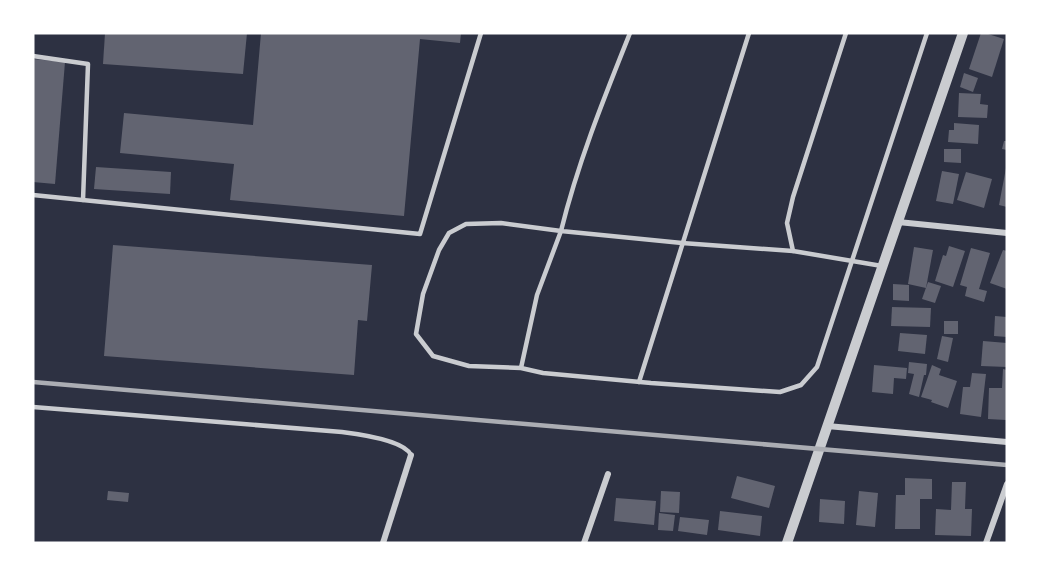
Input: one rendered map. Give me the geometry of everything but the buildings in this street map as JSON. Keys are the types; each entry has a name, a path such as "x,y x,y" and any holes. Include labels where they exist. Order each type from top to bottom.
{"street":[{"path":"787,543 963,33"},
{"path":"898,222 1007,233"},
{"path":"827,426 1007,442"},
{"path":"383,543 411,455"},
{"path":"584,543 608,474"},
{"path":"986,543 1007,484"}],"lane":[{"path":"33,195 420,234 481,33"},
{"path":"521,368 537,295 561,231 586,144 630,33"},
{"path":"639,382 749,33"},
{"path":"792,251 787,223 793,197 846,33"},
{"path":"882,266 851,261 792,251 682,243 501,223 466,224 449,233 439,250 423,294 416,334 433,356 469,366 521,368 543,373 639,382 780,392 801,386 817,367 851,261 927,33"},
{"path":"33,56 88,64 83,200"},
{"path":"33,407 373,436 408,450 411,455"}],"railway":[{"path":"33,382 1007,465"}]}
